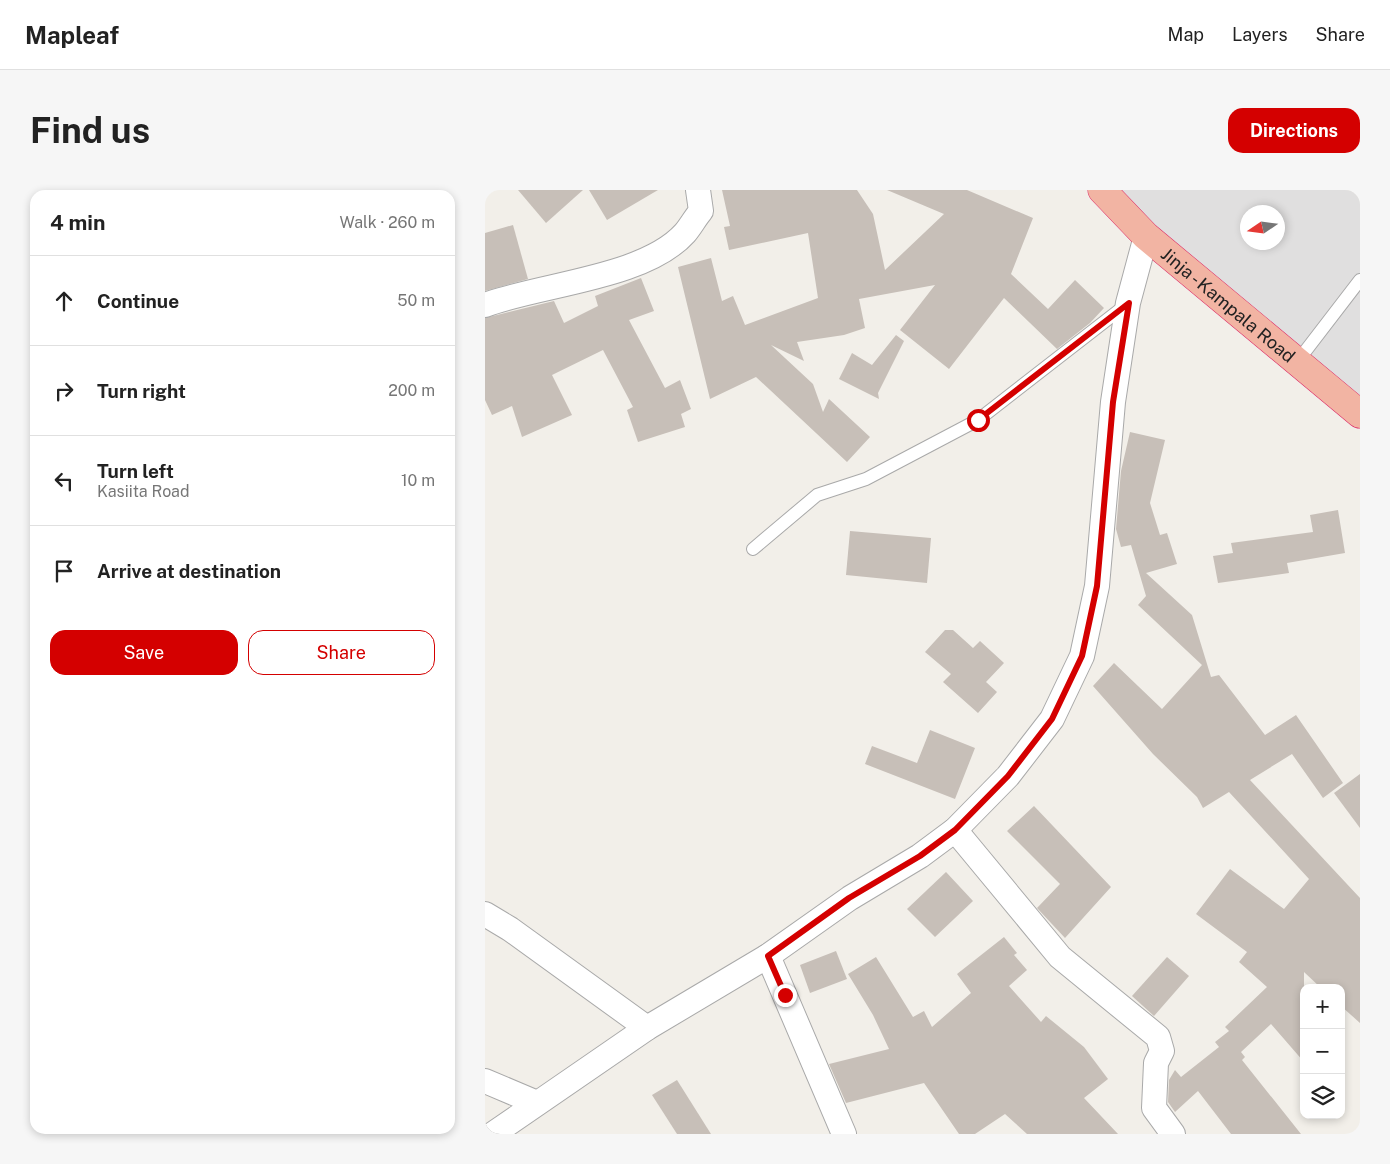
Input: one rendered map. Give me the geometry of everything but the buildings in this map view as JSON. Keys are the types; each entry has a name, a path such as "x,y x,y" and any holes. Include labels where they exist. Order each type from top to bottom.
{"highway":[{"name":"Jinja - Kampala Road","path":"1102,190 1146,236 1360,414"}],"street":[{"path":"485,305 622,268 656,255 685,234 701,211 699,190"},
{"path":"493,1134 647,1028 768,956 849,898 920,856 955,830 1008,776 1052,719 1082,656 1097,586 1113,402 1129,303 1146,236"},
{"path":"955,830 1060,957 1158,1037 1162,1051 1156,1063 1154,1108 1173,1134"},
{"path":"485,914 511,929 647,1028"},
{"path":"768,956 844,1134"},
{"path":"485,1081 537,1103"}],"lane":[{"path":"1297,362 1360,280"},
{"path":"753,550 817,495 866,479 978,420 1129,303"}],"shaded area":[{"path":"1102,190 1360,190 1360,413"}],"route":[{"path":"785,995 768,956 849,898 920,856 955,830 1008,776 1052,719 1082,656 1097,586 1113,402 1129,303 978,420"}]}
